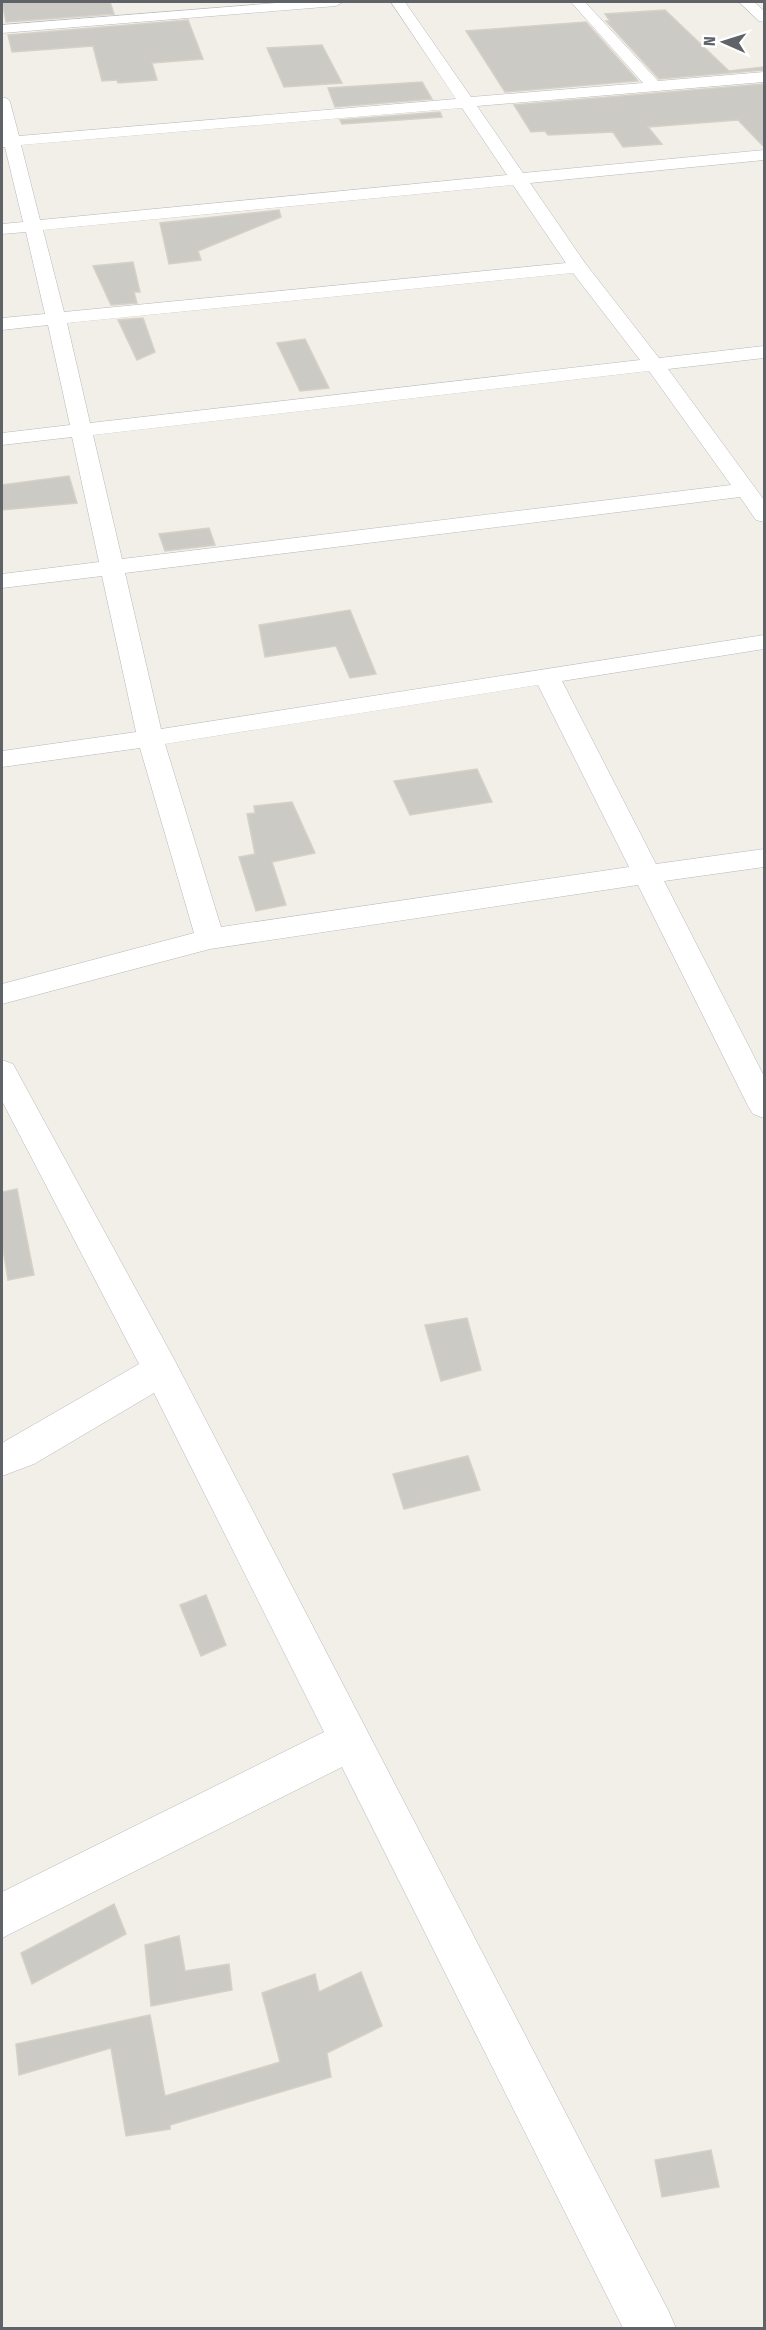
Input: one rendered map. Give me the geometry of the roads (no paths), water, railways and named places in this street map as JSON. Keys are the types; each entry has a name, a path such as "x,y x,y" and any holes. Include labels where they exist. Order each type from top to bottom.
{"street":[{"path":"2,29 336,2"},
{"path":"398,2 578,267 653,363 765,515"},
{"path":"578,2 656,88"},
{"path":"746,2 764,17"},
{"path":"6,141 656,88 765,77"},
{"path":"2,102 6,141 33,226 56,318 151,740 210,939"},
{"path":"2,229 518,177 765,155"},
{"path":"2,324 578,267"},
{"path":"2,439 80,428 765,352"},
{"path":"2,581 746,490"},
{"path":"2,759 151,740 546,675 765,642"},
{"path":"546,675 765,1106"},
{"path":"2,994 210,939 765,858"},
{"path":"2,1072 161,1370 650,2328"},
{"path":"2,1460 21,1452 161,1370"},
{"path":"2,1916 350,1741"}]}
